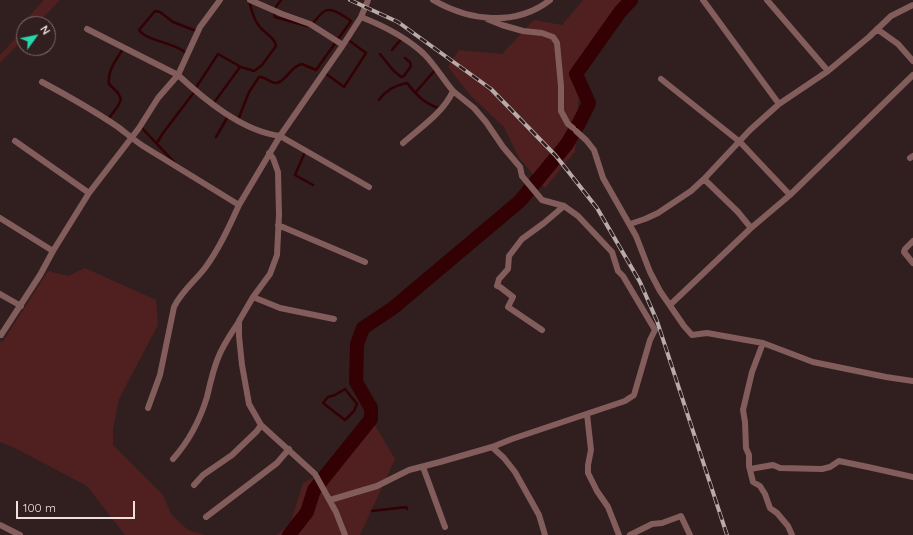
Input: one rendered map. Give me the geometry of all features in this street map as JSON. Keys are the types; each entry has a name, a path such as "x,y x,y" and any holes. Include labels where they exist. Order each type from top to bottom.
{"street":[{"path":"1,336 90,193 131,138 158,98 178,75 200,27 220,0"},
{"path":"250,0 310,24 343,45"},
{"path":"148,408 160,375 174,307 177,300 213,256 239,205 269,153 343,45 361,17 368,0"},
{"path":"433,0 469,15 487,19 516,29 542,33 553,37 557,44 561,86 561,111 568,124 586,140 594,150 606,184 630,224 650,272 660,291 692,335 707,333 763,343 813,362 913,381"},
{"path":"487,19 529,12 550,0"},
{"path":"704,0 779,104"},
{"path":"767,0 828,71"},
{"path":"630,224 658,213 704,180 750,130 779,104 828,71 891,16 913,5"},
{"path":"330,500 377,486 409,470 492,446 625,401 634,395 648,345 655,330 626,281 618,271 612,252 578,216 564,206 542,200 522,176 520,167 503,147 486,122 474,108 453,91 430,61 416,47 388,28 361,17"},
{"path":"87,29 178,75 213,105 250,127 266,134 280,136 369,186"},
{"path":"877,29 898,44 913,62"},
{"path":"670,304 751,228 790,194 913,75"},
{"path":"661,79 740,142 790,194"},
{"path":"42,82 104,118 143,146 239,205"},
{"path":"403,142 438,112 449,100 453,91"},
{"path":"15,141 90,193"},
{"path":"172,459 182,449 196,425 224,345 253,297 266,281 275,263 277,255 278,172 273,158 269,153"},
{"path":"704,180 738,212 751,228"},
{"path":"542,330 508,307 513,297 497,286 499,279 508,269 509,256 522,239 564,206"},
{"path":"0,218 53,251"},
{"path":"278,224 365,262"},
{"path":"913,241 904,252 913,263"},
{"path":"0,294 21,306"},
{"path":"253,297 280,308 334,319"},
{"path":"239,321 242,365 249,404 260,425 312,470 330,500 345,535"},
{"path":"763,343 752,372 743,410 746,448 749,455 753,482 760,486 766,494 770,508 777,513 788,526 792,535"},
{"path":"587,414 591,450 588,473 597,491 608,507 619,535"},
{"path":"194,485 203,475 232,455 257,431 260,425"},
{"path":"492,446 515,472 539,515 545,535"},
{"path":"206,517 272,468 289,449"},
{"path":"750,469 773,465 780,468 822,469 830,467 839,461 868,466 913,477"},
{"path":"423,467 445,527"},
{"path":"630,535 652,524 662,523 681,516 690,535"},
{"path":"0,525 20,535"}],"shaded area":[{"path":"44,0 60,0 45,16 29,16"},
{"path":"583,0 634,0 580,77 575,152 545,188 519,158 504,127 471,96 448,67 459,50 502,54 534,20 562,25"},
{"path":"16,36 16,46 0,63 0,55"},
{"path":"85,268 156,300 158,325 119,399 113,429 113,445 163,495 171,514 188,530 205,535 125,535 87,486 15,448 0,442 0,342 3,341 48,271 68,276"},
{"path":"366,419 376,427 395,459 360,535 276,535 290,524 303,483 328,471 340,450"}],"waterway":[{"path":"195,89 218,54 241,67 254,71 262,65 276,46 274,40 256,22 249,0"},
{"path":"281,0 275,10 275,17 307,26"},
{"path":"289,535 307,512 314,490 371,419 371,408 356,382 357,344 363,328 393,308 520,201 567,144 589,103 576,74 620,12 631,0"},
{"path":"238,120 249,92 259,77 277,83 284,79 298,65 302,64 316,70 351,21 339,13 328,10 321,14 311,25"},
{"path":"186,53 175,46 148,37 139,30 155,11 160,12 173,22 196,31"},
{"path":"392,50 402,38"},
{"path":"325,73 344,87 366,53 347,39"},
{"path":"109,118 118,106 121,99 118,93 109,84 111,69 124,47"},
{"path":"380,54 401,77 404,76 411,66 410,62 405,58"},
{"path":"213,104 240,67"},
{"path":"415,93 436,69"},
{"path":"379,100 391,89 407,83 424,101 438,108"},
{"path":"157,143 195,91"},
{"path":"216,137 227,118"},
{"path":"141,127 175,163"},
{"path":"305,152 295,175 313,185"},
{"path":"345,389 357,404 354,411 345,420 323,403 328,397 345,389"},
{"path":"372,511 406,507 407,509"}],"railway":[{"path":"350,0 398,22 491,89 556,156 597,208 640,282 657,321 727,535"}]}
